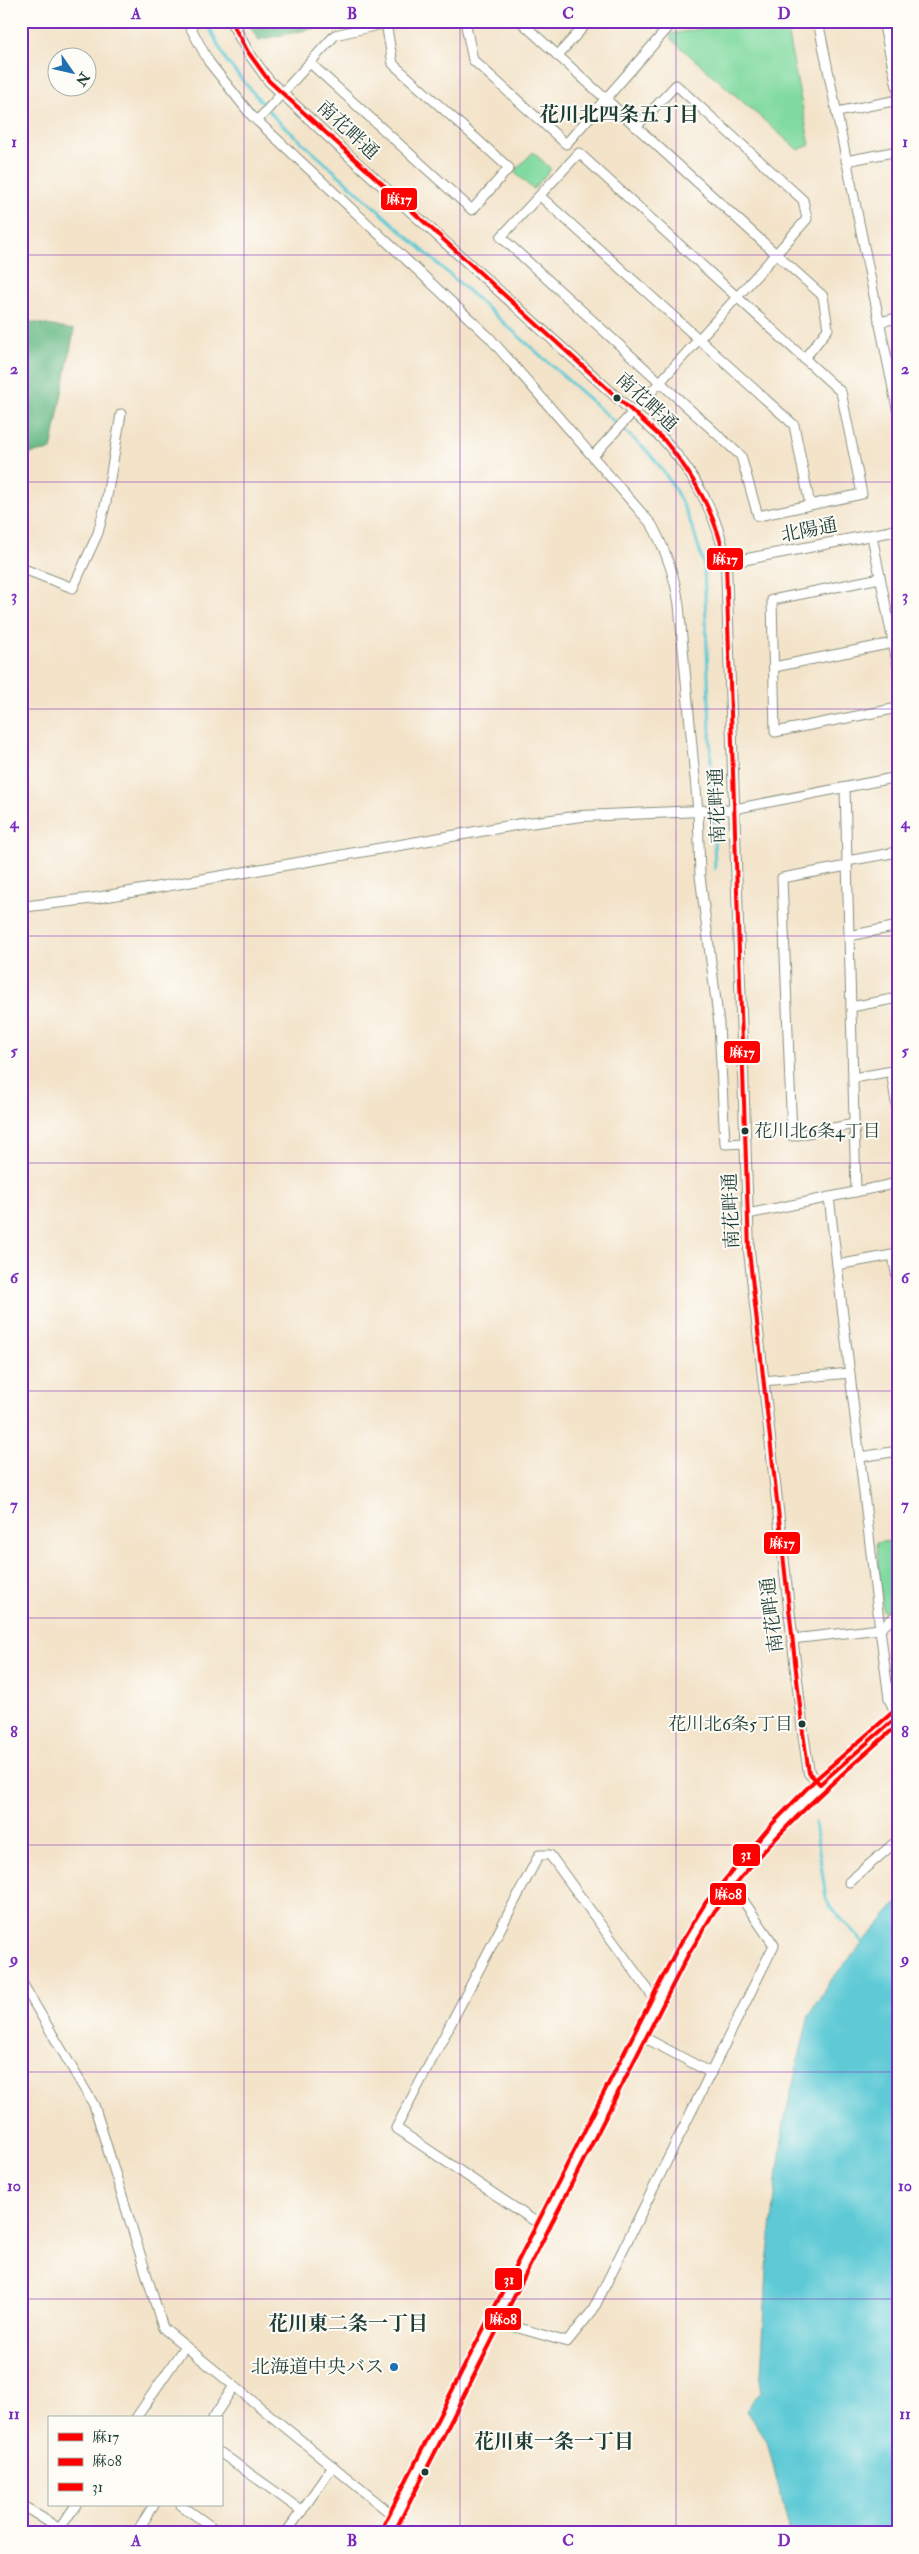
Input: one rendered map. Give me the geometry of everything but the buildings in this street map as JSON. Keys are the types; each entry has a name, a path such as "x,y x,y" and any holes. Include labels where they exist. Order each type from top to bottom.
{"main road":[{"path":"387,2533 657,2002 683,1952 706,1914 778,1827 820,1784 896,1721"}],"street":[{"path":"187,21 209,62 261,118 489,337 594,454 652,525 667,553 675,580 702,811 700,876 719,1024 725,1144 746,1143"},
{"name":"南花畔通","path":"231,21 248,52 269,81 664,440 691,473 706,498 717,524 726,563 729,810 746,1143 749,1250 792,1639 809,1773 820,1784"},
{"path":"261,118 335,34 396,21"},
{"path":"465,21 473,60 566,144 674,21"},
{"path":"520,21 636,128 824,296 828,329 804,359"},
{"path":"557,56 589,21"},
{"path":"818,21 898,413"},
{"path":"883,21 898,91"},
{"path":"310,63 472,210 510,168 393,64 386,24"},
{"path":"594,454 807,219 803,200 676,85 636,128"},
{"path":"837,112 898,100"},
{"path":"846,161 898,151"},
{"path":"579,154 737,297 841,392 862,494 758,516 742,456 661,380 501,237 579,154"},
{"path":"540,196 794,425 810,505"},
{"path":"879,322 898,318"},
{"path":"21,568 73,588 98,533 106,502 121,414"},
{"name":"北陽通","path":"726,563 898,530"},
{"path":"872,536 898,667"},
{"path":"880,578 772,600 775,732 898,708"},
{"path":"774,667 893,643"},
{"path":"21,907 96,898 521,824 582,816 729,810 898,777"},
{"path":"845,788 856,1192"},
{"path":"854,1124 792,1136 782,878 898,852"},
{"path":"849,936 898,926"},
{"path":"851,1007 898,998"},
{"path":"853,1078 894,1070 898,1115"},
{"path":"748,1214 898,1183"},
{"path":"829,1197 880,1629 889,1699 896,1721"},
{"path":"837,1264 896,1255 898,1284"},
{"path":"763,1381 850,1373"},
{"path":"860,1457 898,1451"},
{"path":"792,1639 880,1629 898,1614"},
{"path":"849,1882 898,1840"},
{"path":"542,2226 396,2128 539,1855 550,1855 657,2002"},
{"path":"495,2321 567,2342 593,2310 774,1945 731,1882"},
{"path":"21,1981 94,2105 163,2328 395,2517"},
{"path":"640,2035 711,2073"},
{"path":"137,2416 185,2346"},
{"path":"214,2416 234,2386"},
{"path":"222,2455 302,2510"},
{"path":"286,2533 333,2466"},
{"path":"21,2509 25,2507 63,2531 76,2506"},
{"path":"136,2533 153,2506"},
{"path":"182,2506 220,2533"}],"green space":[{"path":"247,21 350,21 258,40"},
{"path":"747,21 785,21 810,145 798,150 671,39 671,34"},
{"path":"533,152 551,169 533,189 514,172"},
{"path":"21,320 74,330 51,450 21,455"},
{"path":"898,1540 898,1607 890,1613 883,1611 876,1543"}],"water":[{"path":"898,1902 898,2533 790,2533 767,2441 746,2411 760,2392 768,2254 784,2122 809,2015 830,1981"}],"waterway":[{"path":"206,21 227,62 276,119 647,451 676,491 695,535 704,566 715,869"},
{"path":"815,1823 826,1898 830,1907 865,1944"}],"transit line":[{"name":"麻17","path":"231,21 248,52 269,81 664,440 685,468 703,497 722,545 726,563 749,1251 803,1733 809,1773 820,1784"},
{"name":"31","path":"381,2530 677,1949 706,1902 773,1823 816,1779 894,1711"},
{"name":"麻17","path":"820,1784 898,1716"},
{"name":"麻08","path":"394,2533 688,1955 712,1915 736,1883 779,1835 826,1789 898,1725"}],"place":[{"name":"花川北6条4丁目","path":"745,1131"},
{"name":"花川北6条5丁目","path":"802,1724"},
{"name":"北海道中央バス","path":"394,2367"}],"district":[{"name":"花川北四条五丁目","path":"619,114"},
{"name":"花川東二条一丁目","path":"348,2323"},
{"name":"花川東一条一丁目","path":"554,2441"}]}
